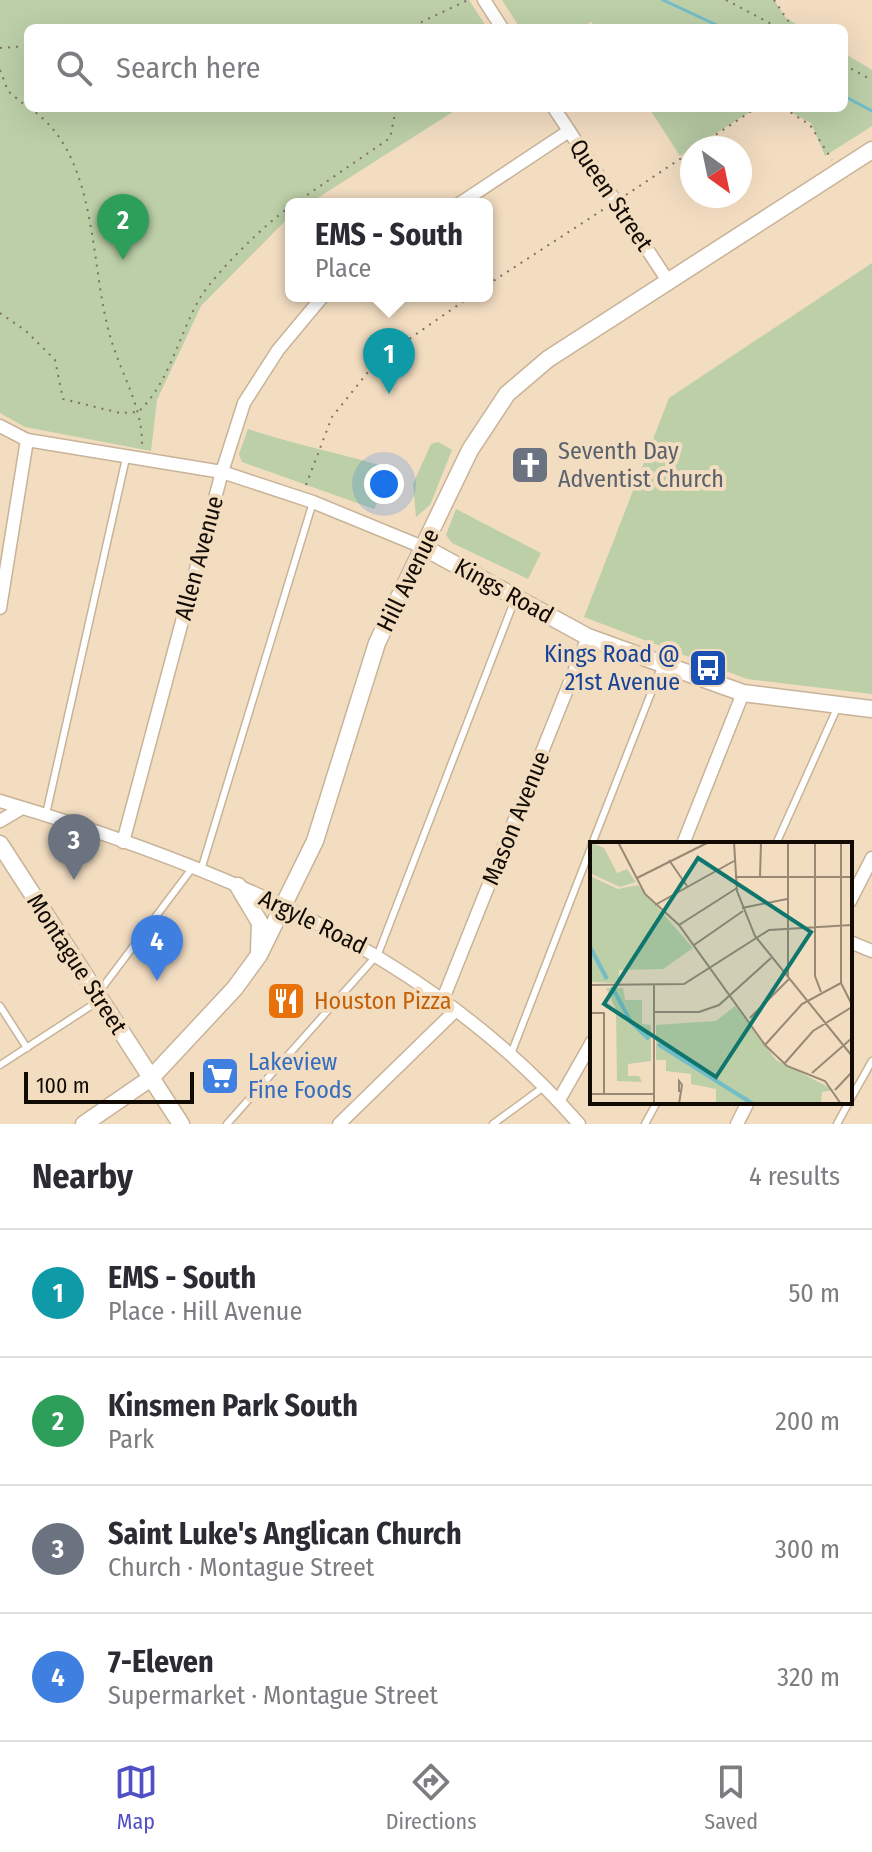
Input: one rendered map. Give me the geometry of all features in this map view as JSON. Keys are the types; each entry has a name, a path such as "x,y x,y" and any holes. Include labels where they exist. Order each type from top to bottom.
{"street":[{"path":"484,0 499,24"},
{"name":"Queen Street","path":"557,112 668,281"},
{"path":"468,198 569,131"},
{"name":"Hill Avenue","path":"84,1124 151,1078 235,988 259,955 315,841 377,643 470,450 507,394 548,359 872,150"},
{"name":"Allen Avenue","path":"123,842 222,472 244,403 278,350 318,302"},
{"name":"Kings Road","path":"0,426 27,440 152,463 222,472 307,500 425,548 588,637 743,693 872,709"},
{"path":"0,608 27,440"},
{"name":"Mason Avenue","path":"443,999 588,637"},
{"path":"684,842 743,693"},
{"name":"Argyle Road","path":"0,801 123,842 286,904 378,954 443,999 511,1054 546,1086 579,1124"},
{"path":"0,821 22,808"},
{"name":"Montague Street","path":"0,844 181,1124"},
{"path":"852,897 872,858"},
{"path":"238,886 260,923 259,955"},
{"path":"852,943 872,951"},
{"path":"339,1124 456,1010"},
{"path":"559,1100 590,1046"},
{"path":"737,1124 747,1104"}],"lane":[{"path":"46,817 126,458"},
{"path":"0,1065 99,998 197,869 307,500"},
{"path":"227,1124 378,954 516,596"},
{"path":"593,842 663,662"},
{"path":"777,842 838,706"},
{"path":"511,1054 590,850"},
{"path":"0,1006 27,1048"},
{"path":"852,1097 872,1061"},
{"path":"493,1124 546,1086"},
{"path":"645,1124 656,1104"},
{"path":"837,1124 848,1104"}],"path":[{"path":"417,24 468,0"},
{"path":"726,0 772,24"},
{"path":"734,0 742,8"},
{"path":"774,0 790,24"},
{"path":"0,48 24,46"},
{"path":"848,67 872,80"},
{"path":"0,70 8,91 24,105"},
{"path":"33,112 49,125 74,173 92,226 105,318 138,412 142,445 152,463"},
{"path":"302,198 390,138 397,112"},
{"path":"714,136 750,112"},
{"path":"790,112 810,125 839,171"},
{"path":"493,281 680,159"},
{"path":"138,412 161,380 201,296 271,219 285,210"},
{"path":"307,500 332,417 376,362 462,302"},
{"path":"0,313 26,331 55,360 63,399 120,413 138,412"}],"green space":[{"path":"0,0 469,0 484,24 24,24 24,112 453,112 317,198 285,198 285,221 201,306 157,400 151,451 25,427 0,413"},
{"path":"502,0 774,0 786,18 796,24 591,22 517,24"},
{"path":"848,55 872,70 872,126 825,156 811,123 790,112 848,112"},
{"path":"652,112 750,112 712,136 680,136 680,156"},
{"path":"872,263 872,694 747,679 584,617 669,398"},
{"path":"248,429 389,468 392,478 374,509 242,462 239,454"},
{"path":"438,442 452,450 430,505 416,517 413,484 431,444"},
{"path":"456,509 541,553 528,579 452,543 446,535"}],"waterway":[{"path":"663,0 714,24"},
{"path":"848,98 872,111"}],"place":[{"name":"Kinsmen Park South","path":"123,260"},
{"name":"EMS - South","path":"389,394"},
{"name":"Seventh Day Adventist Church","path":"530,465"},
{"name":"Kings Road @ 21st Avenue","path":"708,668"},
{"name":"Saint Luke's Anglican Church","path":"74,880"},
{"name":"7-Eleven","path":"157,981"},
{"name":"Houston Pizza","path":"286,1001"},
{"name":"Lakeview Fine Foods","path":"220,1076"}]}
